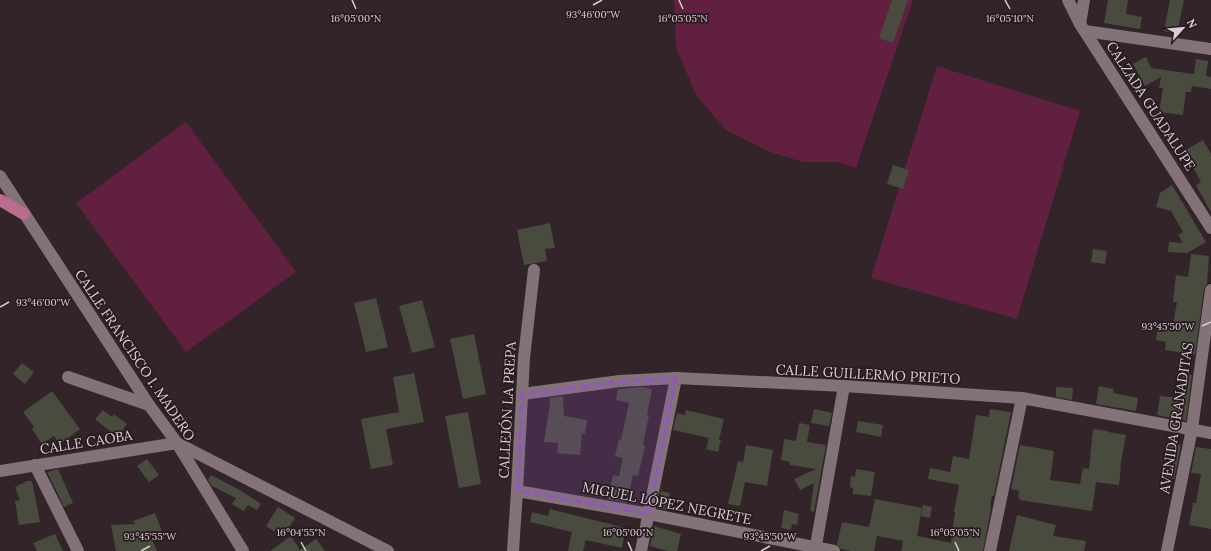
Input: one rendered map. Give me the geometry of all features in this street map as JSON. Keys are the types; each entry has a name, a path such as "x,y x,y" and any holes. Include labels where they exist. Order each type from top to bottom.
{"highway":[{"path":"0,200 24,214"}],"street":[{"name":"CALZADA GUADALUPE","path":"1068,0 1083,28 1211,228"},
{"path":"1084,0 1083,28 1211,49"},
{"name":"CALLE FRANCISCO I. MADERO","path":"0,176 149,405 177,443 243,551"},
{"name":"CALLEJÓN LA PREPA","path":"513,551 518,491 524,358 534,270"},
{"name":"AVENIDA GRANADITAS","path":"1167,551 1192,429 1211,290"},
{"path":"68,377 149,405"},
{"path":"641,551 676,378"},
{"name":"CALLE GUILLERMO PRIETO","path":"522,394 620,381 676,378 844,386 1022,398 1192,429 1211,434"},
{"path":"815,549 844,386"},
{"path":"990,551 1022,398"},
{"path":"177,443 388,551"},
{"name":"CALLE CAOBA","path":"0,471 177,443"},
{"path":"35,465 78,551"},
{"name":"MIGUEL LÓPEZ NEGRETE","path":"518,491 648,514 815,549 834,551"}],"highlighted area":[{"path":"676,378 649,514 517,491 522,394 620,381"}],"shaded area":[{"path":"674,0 913,0 856,168 837,162 803,162 770,152 726,130 696,95 676,47"},
{"path":"937,66 1080,111 1017,319 871,278"},
{"path":"186,122 296,272 186,352 76,203"}],"building":[{"path":"892,0 908,0 893,43 879,38"},
{"path":"1108,0 1128,0 1126,14 1142,17 1140,29 1104,23"},
{"path":"1170,0 1184,0 1177,34 1164,31"},
{"path":"1146,57 1151,68 1194,74 1196,59 1208,61 1206,76 1211,77 1211,89 1192,86 1191,92 1186,92 1183,115 1159,112 1163,88 1159,88 1161,77 1145,86 1133,64"},
{"path":"1203,140 1211,154 1211,212 1196,185 1201,182 1184,151"},
{"path":"893,165 909,170 903,189 887,184"},
{"path":"1172,185 1206,242 1187,253 1168,252 1169,242 1183,243 1178,235 1183,232 1171,211 1156,207 1160,193"},
{"path":"550,223 555,248 545,249 547,261 524,265 517,230"},
{"path":"1093,249 1107,251 1105,264 1091,262"},
{"path":"1191,254 1209,256 1207,284 1204,289 1195,355 1165,350 1166,342 1156,340 1158,327 1167,329 1168,323 1173,324 1177,302 1173,302 1176,275 1188,277"},
{"path":"376,298 388,347 366,352 354,303"},
{"path":"422,300 435,347 412,353 399,306"},
{"path":"474,334 486,394 463,399 450,339"},
{"path":"22,363 34,372 25,384 13,374"},
{"path":"414,373 424,422 386,429 393,465 371,469 361,419 399,412 393,377"},
{"path":"1183,374 1192,375 1186,421 1157,415 1160,396 1180,398"},
{"path":"1099,386 1114,389 1113,393 1138,398 1136,411 1096,404"},
{"path":"642,387 652,389 643,445 645,446 638,476 633,475 627,503 608,499 613,475 619,476 623,458 615,456 619,439 621,440 629,403 616,400 618,389"},
{"path":"1056,387 1073,388 1072,400 1056,397"},
{"path":"52,391 80,429 60,444 54,436 42,444 32,429 34,427 23,412"},
{"path":"563,396 564,416 587,420 585,434 582,433 580,455 557,453 558,443 544,442 550,398"},
{"path":"814,409 832,413 829,426 811,423"},
{"path":"990,409 1011,412 994,496 992,496 983,551 901,551 903,541 877,536 874,551 851,551 841,549 837,545 842,522 869,527 875,499 922,508 917,536 951,543 954,512 959,485 928,479 930,468 950,472 953,456 969,459 976,415 989,417"},
{"path":"103,410 112,417 114,414 127,424 117,437 95,419"},
{"path":"686,410 724,419 718,452 706,449 709,438 673,430 677,413 685,415"},
{"path":"468,412 481,484 459,488 445,416"},
{"path":"858,421 883,425 881,437 856,432"},
{"path":"799,423 810,425 807,442 826,445 814,512 810,511 814,483 800,490 794,479 816,469 790,465 790,462 781,460 784,439 796,441"},
{"path":"1093,429 1126,435 1120,468 1119,485 1096,482 1092,511 1020,500 1018,497 1019,491 1011,489 1020,445 1054,451 1050,480 1080,484 1083,468 1089,469"},
{"path":"1168,444 1181,445 1174,479 1163,477"},
{"path":"746,445 773,450 767,486 745,482 740,506 728,504 738,461 743,462"},
{"path":"1196,447 1211,449 1211,529 1189,525 1193,503 1196,503 1201,474 1191,473"},
{"path":"147,459 159,475 149,482 137,466"},
{"path":"58,469 73,503 64,507 47,472"},
{"path":"856,469 875,472 871,496 853,494 853,488 850,487 851,476 855,477"},
{"path":"211,475 240,490 261,504 257,510 248,505 244,511 232,504 236,498 212,486 208,480"},
{"path":"27,481 32,481 40,522 19,525 15,501 20,500 15,487"},
{"path":"661,491 670,493 667,510 657,508"},
{"path":"923,505 932,507 930,518 921,516"},
{"path":"278,507 295,518 283,537 266,526"},
{"path":"550,509 626,528 622,548 586,540 583,551 568,551 572,532 530,522 532,512 548,516"},
{"path":"784,510 799,514 797,525 792,524 791,530 781,528"},
{"path":"155,513 162,531 150,535 157,551 116,551 111,525 135,524 133,521"},
{"path":"1017,515 1056,525 1053,536 1086,541 1084,551 1009,551"},
{"path":"654,526 681,534 677,551 668,551 650,546"},
{"path":"55,534 63,551 37,551 33,543"},
{"path":"291,536 300,550 316,539 325,551 270,551"}]}
